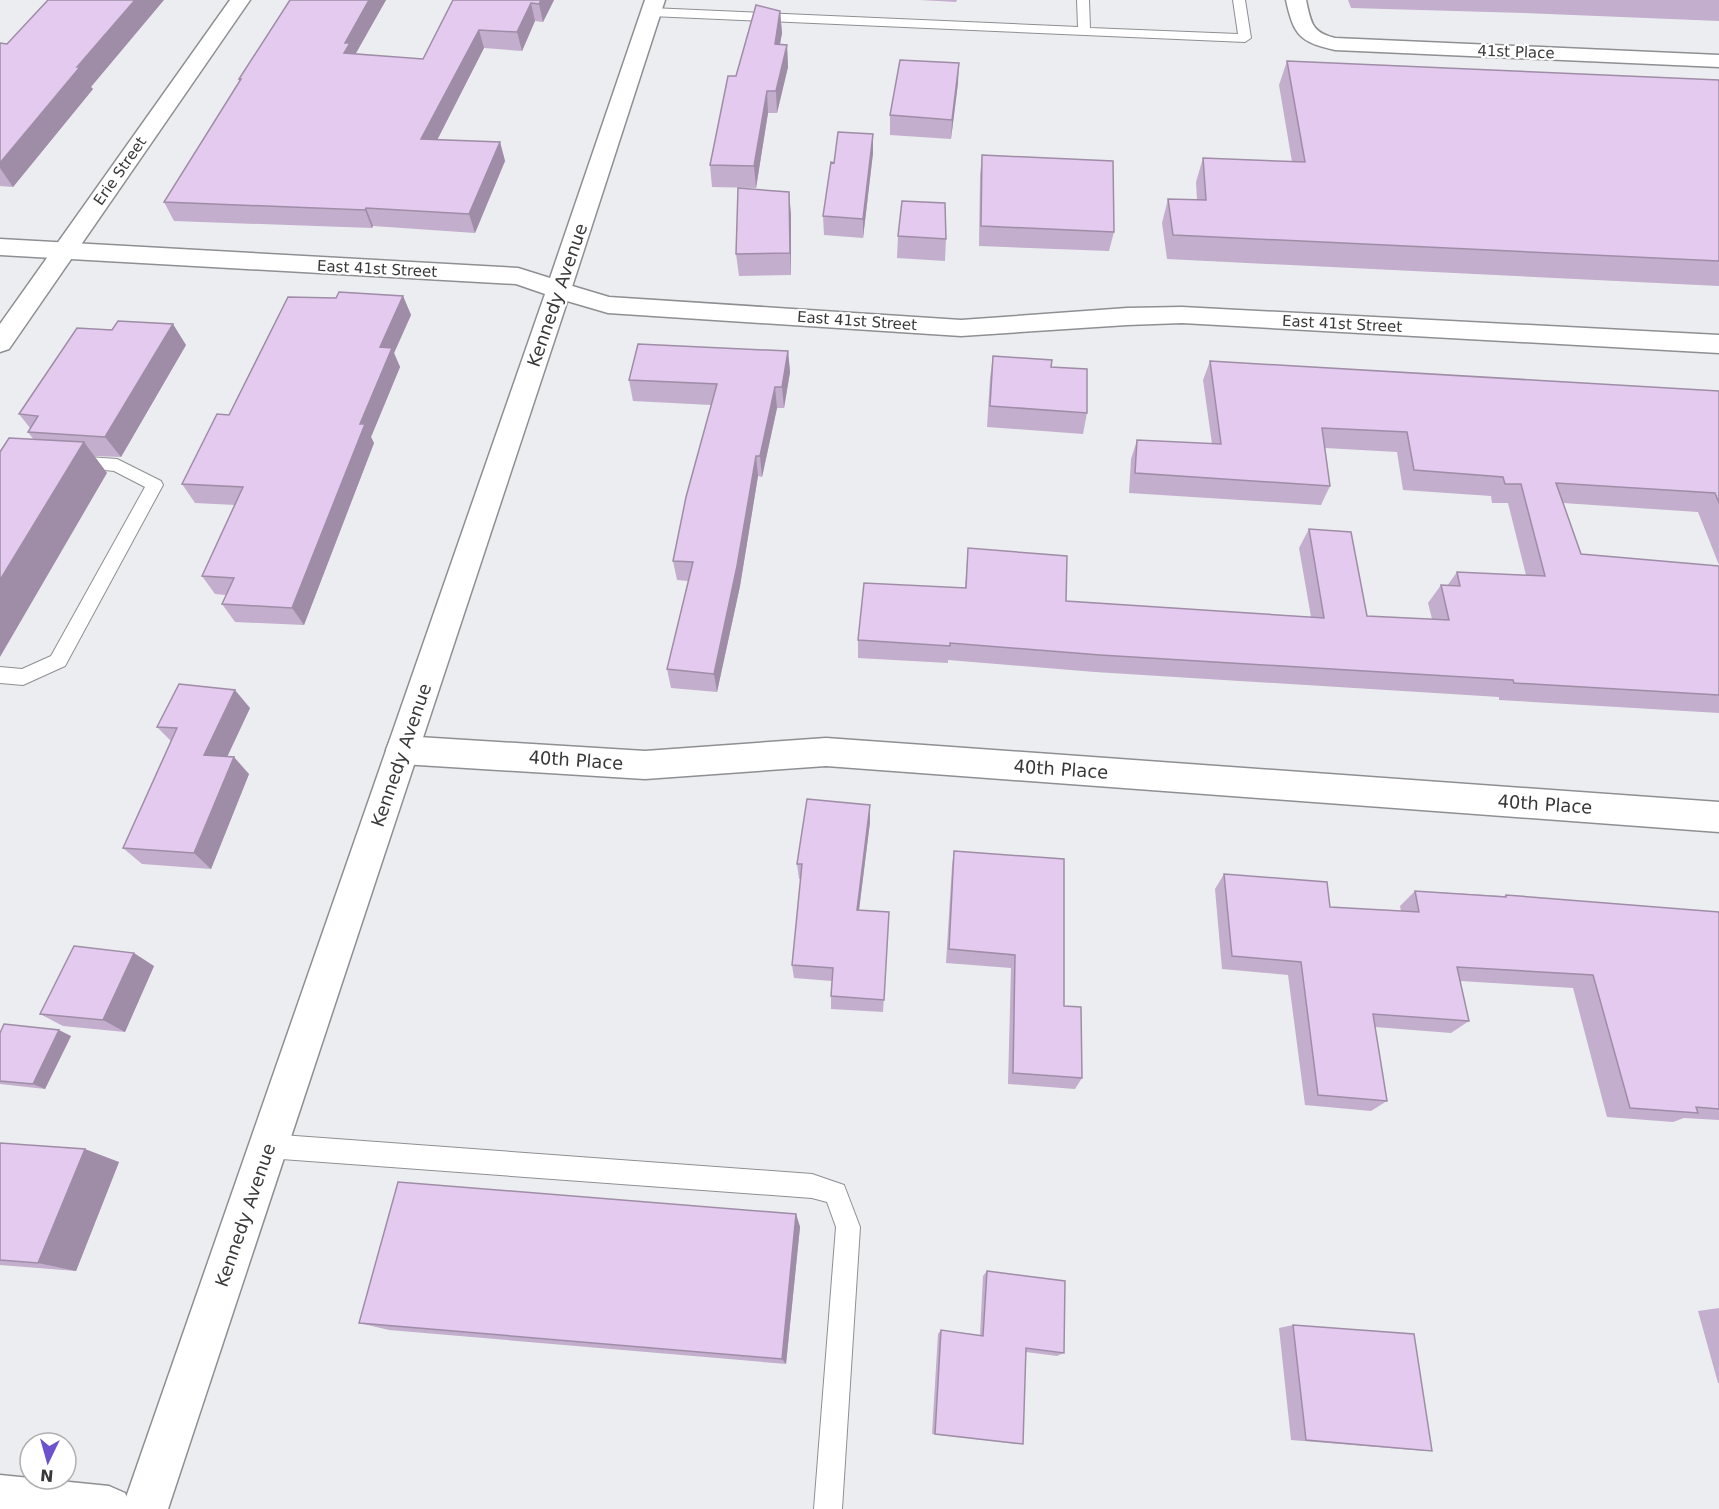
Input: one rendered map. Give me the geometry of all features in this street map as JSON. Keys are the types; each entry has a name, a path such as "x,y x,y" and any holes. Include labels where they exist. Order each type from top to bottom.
{"street":[{"name":"Erie Street","path":"0,343 240,0"},
{"name":"41st Place","path":"1296,0 1302,28 1313,39 1335,44 1719,61"},
{"name":"Kennedy Avenue","path":"145,1509 559,290 652,6"},
{"name":"East 41st Street","path":"0,247 518,276 608,305 961,328 1004,327 1138,314 1719,344"},
{"name":"40th Place","path":"402,750 645,765 826,752 1719,817"},
{"path":"0,1498 109,1509"}],"lane":[{"path":"1083,0 1084,31"},
{"path":"652,6 1245,38 1239,0"},
{"path":"0,675 23,677 58,661 154,485 117,465 59,461"},
{"path":"268,1146 813,1186 836,1193 848,1227 828,1509"}],"building":[{"path":"48,0 135,0 77,67 80,67 0,163 0,43 7,44"},
{"path":"290,0 369,0 345,43 350,43 344,53 423,59 453,0 541,0 539,4 531,3 517,32 479,30 421,139 500,142 469,214 366,208 365,210 164,202"},
{"path":"756,5 780,11 775,44 787,45 776,91 767,91 754,166 710,165 728,76 736,76"},
{"path":"900,60 959,63 952,120 890,115"},
{"path":"1287,61 1719,80 1719,261 1173,235 1168,199 1206,200 1203,158 1305,162"},
{"path":"838,132 873,134 863,219 823,216"},
{"path":"982,155 1113,161 1114,232 981,226"},
{"path":"738,188 789,192 790,253 736,254"},
{"path":"902,201 945,203 946,239 898,236"},
{"path":"339,292 403,296 380,347 392,348 360,424 365,424 292,608 222,604 234,578 202,576 243,487 182,484 217,414 229,415 288,297 336,298"},
{"path":"118,321 173,324 105,437 28,432 38,416 19,414 77,328 112,330"},
{"path":"638,344 788,351 782,387 775,387 760,456 756,456 737,566 714,674 667,669 693,562 673,561 686,497 717,384 629,380"},
{"path":"993,356 1052,360 1051,367 1087,369 1087,413 990,406"},
{"path":"1210,361 1719,391 1719,503 1715,493 1556,483 1581,554 1719,566 1719,695 1514,683 1513,680 1100,655 950,643 950,646 858,640 864,583 966,588 968,548 1067,556 1066,601 1324,618 1309,529 1351,532 1367,616 1449,620 1441,585 1460,586 1457,572 1545,576 1521,484 1505,484 1503,477 1414,470 1407,432 1322,428 1330,486 1135,473 1137,440 1221,444"},
{"path":"9,438 84,442 0,580 0,452"},
{"path":"179,684 235,690 204,755 234,757 194,853 123,848 177,728 157,727"},
{"path":"807,799 870,805 857,910 889,912 884,1000 831,996 833,968 792,965 802,864 797,864"},
{"path":"954,851 1064,859 1064,1006 1081,1007 1082,1078 1013,1073 1015,955 949,949"},
{"path":"1224,874 1327,882 1330,907 1419,912 1415,891 1506,897 1506,895 1719,912 1719,1109 1696,1107 1698,1113 1630,1108 1593,975 1457,967 1469,1021 1373,1014 1387,1101 1318,1095 1301,962 1232,956"},
{"path":"74,946 134,953 103,1020 40,1014"},
{"path":"4,1024 59,1030 33,1084 0,1081 0,1033"},
{"path":"0,1143 85,1149 38,1263 0,1260"},
{"path":"398,1182 796,1214 782,1359 359,1323"},
{"path":"987,1271 1065,1281 1064,1353 1026,1348 1023,1444 935,1434 941,1330 983,1336"},
{"path":"1293,1325 1414,1334 1432,1451 1306,1440"}]}
